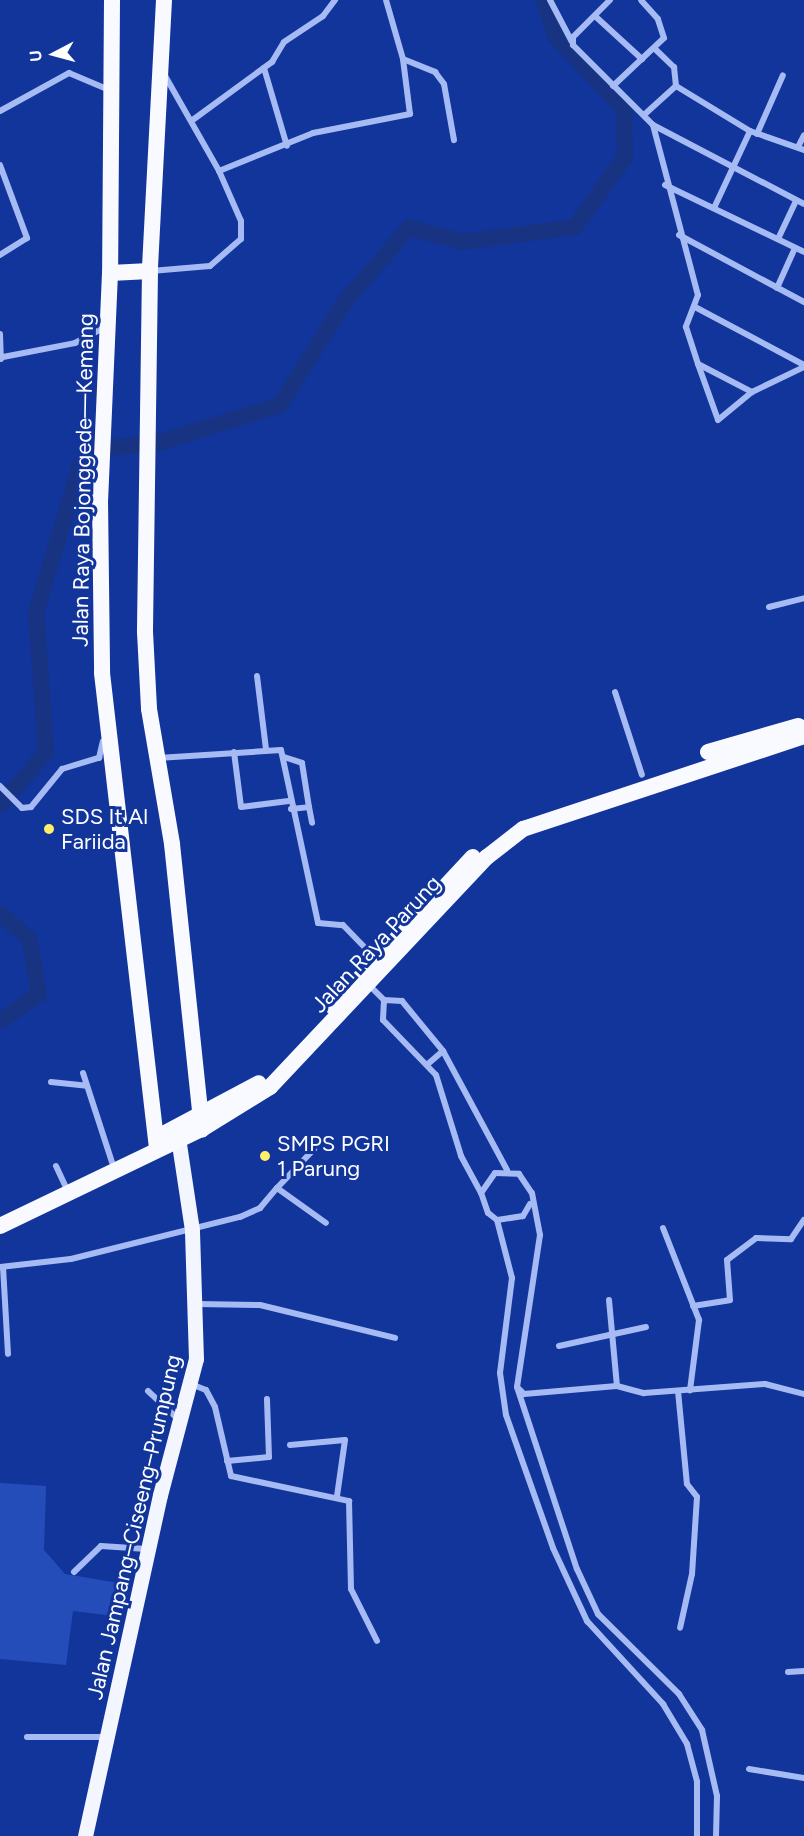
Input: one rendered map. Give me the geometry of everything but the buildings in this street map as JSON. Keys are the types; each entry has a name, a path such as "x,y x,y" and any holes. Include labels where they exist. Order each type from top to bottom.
{"highway":[{"name":"Jalan Raya Bojonggede—Kemang","path":"112,0 110,273 101,633 109,736 157,1143"},
{"path":"164,0 163,72 150,271 151,411 145,632 155,758 172,844 202,1122"},
{"path":"110,273 150,271"},
{"name":"Jalan Raya Parung","path":"364,980 376,959 440,889 517,821 642,775 804,725"},
{"name":"Jalan Raya Parung","path":"0,1226 157,1143 245,1105 291,1070 364,980 487,857 523,829 804,736"},
{"name":"Jalan Raya Parung","path":"0,1214 157,1143"}],"main road":[{"name":"Jalan Jampang–Ciseeng–Prumpung","path":"85,1836 110,1737 148,1549 191,1384 198,1304 192,1228 178,1133"}],"street":[{"path":"194,119 264,68 284,42 323,16 335,0"},
{"path":"219,171 313,134 410,114 403,59 386,0"},
{"path":"550,0 572,42 613,86 645,114 653,125 665,185 698,295 686,327 718,420 752,392 804,366"},
{"path":"572,42 610,0"},
{"path":"613,86 654,48 664,32 641,0"},
{"path":"595,16 642,59"},
{"path":"654,48 674,67 676,86"},
{"path":"403,59 435,72 444,84 454,140"},
{"path":"264,68 287,146"},
{"path":"150,271 210,266 242,239 241,221 219,171 194,119 163,72"},
{"path":"0,111 69,73 104,88"},
{"path":"757,134 783,75"},
{"path":"645,114 676,86"},
{"path":"676,86 757,134 801,149 804,135"},
{"path":"653,125 804,204"},
{"path":"714,208 750,131"},
{"path":"0,165 27,238 0,255"},
{"path":"665,185 804,252"},
{"path":"778,239 796,201"},
{"path":"679,235 804,302"},
{"path":"777,288 795,248"},
{"path":"695,307 804,366"},
{"path":"0,334 2,358 75,343 108,326"},
{"path":"698,364 752,392"},
{"path":"769,607 804,598"},
{"path":"257,675 266,749"},
{"path":"615,692 642,775"},
{"path":"0,786 22,808 31,807 62,769 99,758 103,739 109,736"},
{"path":"155,758 266,749 281,750 284,757 289,801 318,923 343,925 376,959"},
{"path":"234,752 241,807 289,801"},
{"path":"284,757 302,763 312,823"},
{"path":"291,809 309,807"},
{"path":"364,980 382,1003 383,1020 429,1063 469,1177 481,1193 488,1213 497,1220 512,1278 500,1373 506,1415 565,1574 587,1621 679,1728 697,1782 697,1836"},
{"path":"382,1003 402,1001 443,1051 507,1170 527,1181 540,1246 517,1387 577,1569 605,1625 680,1694 702,1730 717,1796 716,1836"},
{"path":"429,1063 443,1051"},
{"path":"83,1073 112,1162"},
{"path":"51,1082 87,1086"},
{"path":"8,1354 2,1267 71,1259 260,1208 314,1149"},
{"path":"56,1166 65,1185"},
{"path":"481,1193 486,1181 507,1170"},
{"path":"277,1188 326,1223"},
{"path":"497,1220 523,1216 530,1204"},
{"path":"693,1306 730,1300 727,1260 756,1238 791,1239 804,1220"},
{"path":"663,1228 693,1306 700,1339 690,1390"},
{"path":"609,1300 616,1386"},
{"path":"198,1304 260,1305 396,1338"},
{"path":"560,1346 646,1327"},
{"path":"191,1384 210,1395 224,1431 228,1473 239,1480 337,1496 349,1504 351,1589 377,1641"},
{"path":"517,1387 524,1394 616,1386 678,1391 773,1384 804,1394"},
{"path":"148,1391 181,1421"},
{"path":"678,1391 687,1484 697,1497 692,1574 680,1628"},
{"path":"226,1461 269,1457 267,1399"},
{"path":"290,1445 345,1440 337,1496"},
{"path":"74,1572 105,1545 148,1549"},
{"path":"565,1574 577,1569"},
{"path":"788,1672 804,1671"},
{"path":"27,1737 110,1737"},
{"path":"748,1769 804,1778"}],"shaded area":[{"path":"0,1483 46,1486 44,1550 65,1574 130,1585 123,1617 73,1611 66,1665 0,1659"}],"waterway":[{"path":"0,805 46,752 36,613 80,465 93,450 161,442 280,405 346,300 409,228 463,242 575,227 625,157 624,109 555,36 544,0"},
{"path":"0,914 29,938 39,994 0,1021"}],"place":[{"name":"SDS It Al Fariida","path":"49,829"},
{"name":"SMPS PGRI 1 Parung","path":"265,1156"}]}
